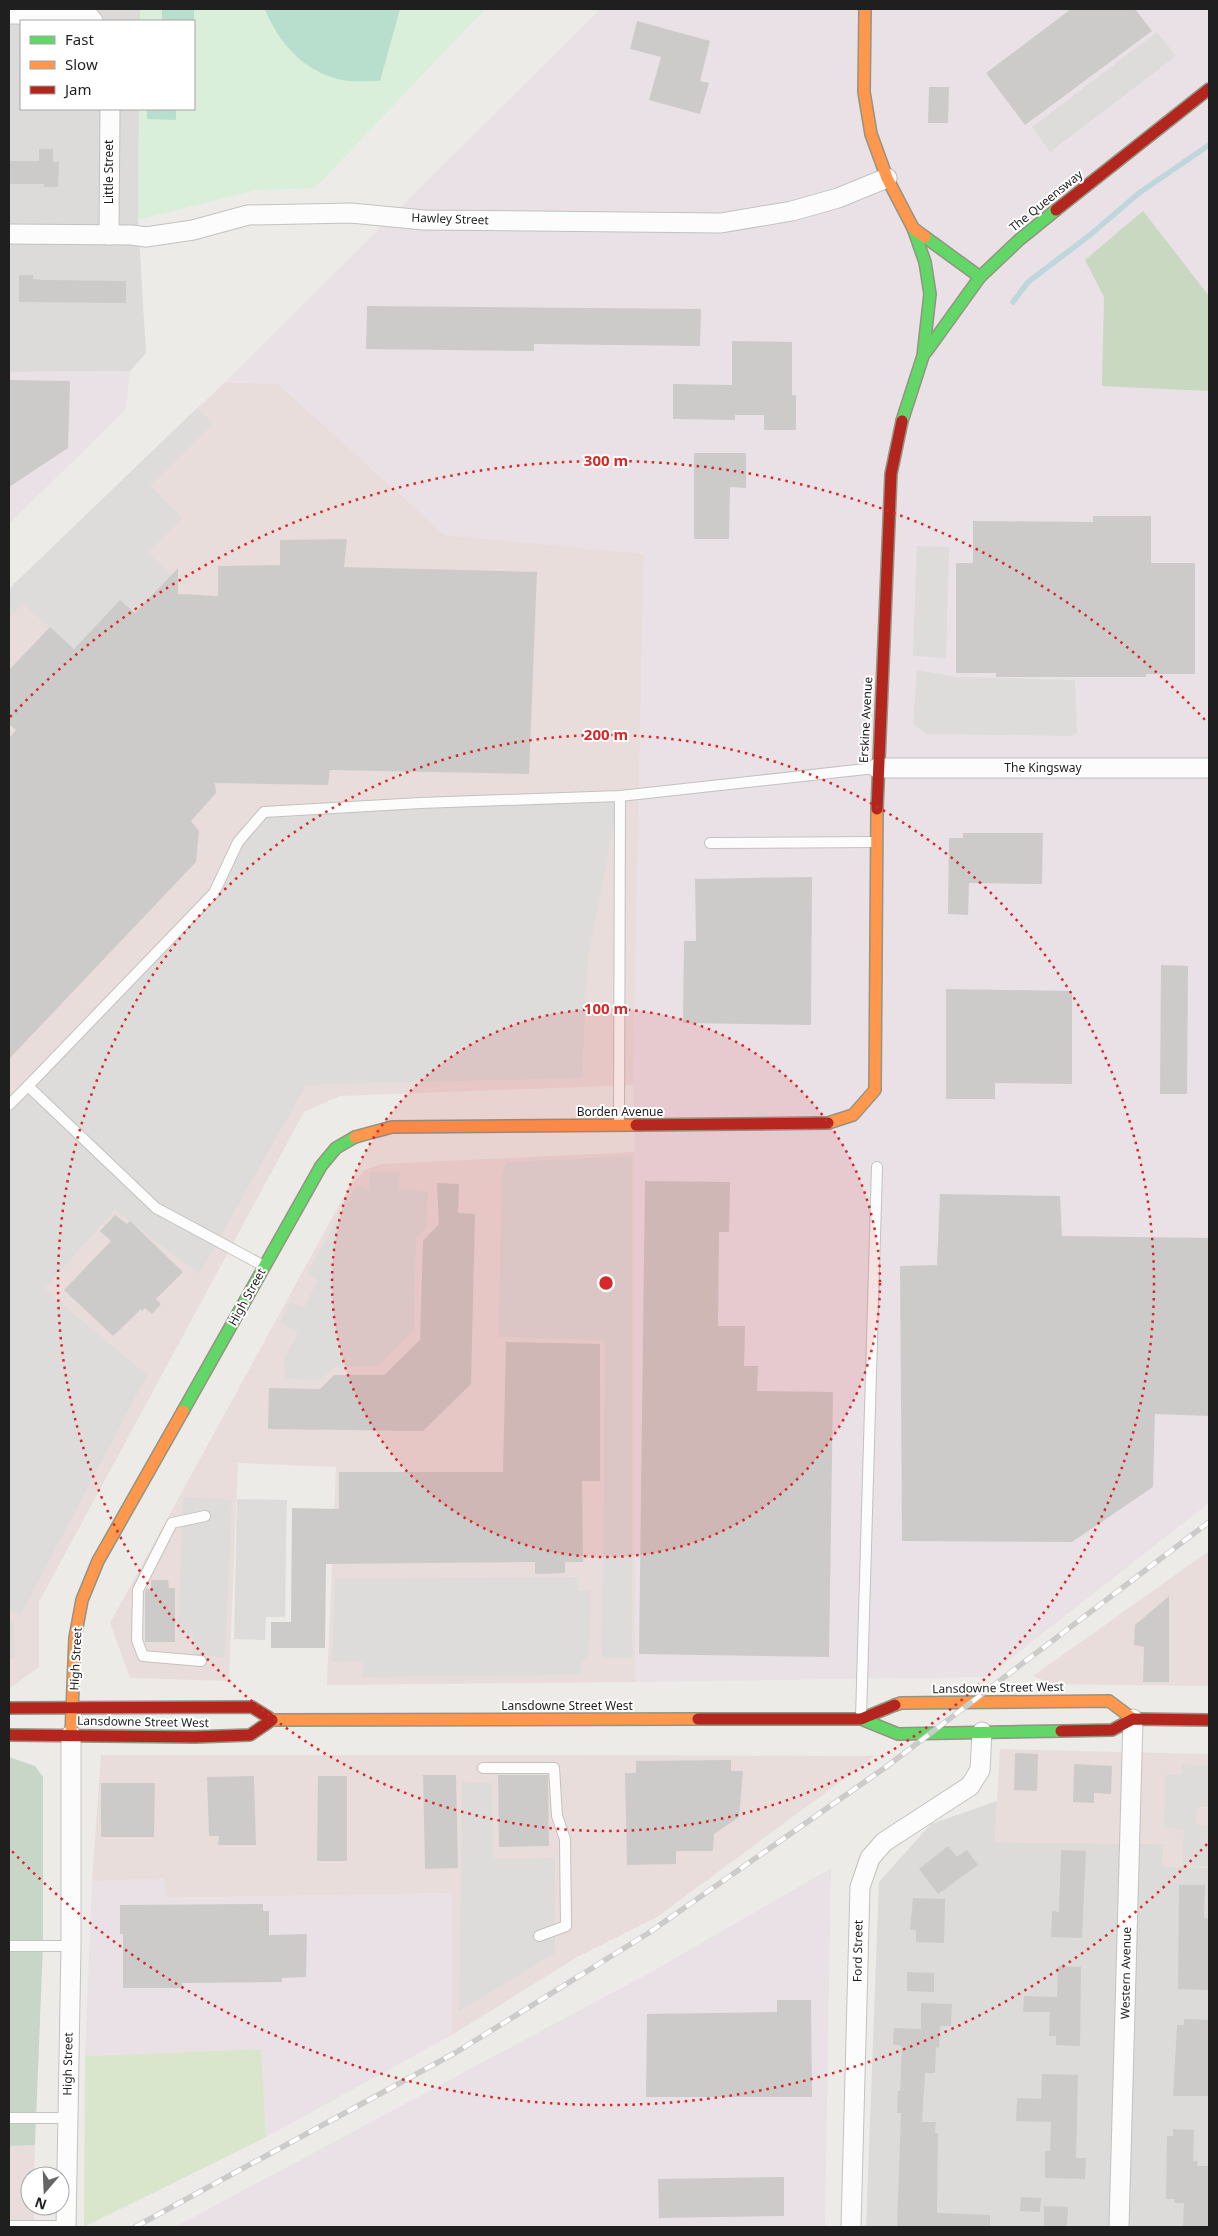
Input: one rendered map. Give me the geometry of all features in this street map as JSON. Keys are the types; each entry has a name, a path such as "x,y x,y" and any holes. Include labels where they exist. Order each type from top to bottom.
{"street":[{"path":"865,9 864,92 872,134 887,178 912,228 925,262 930,294 923,356"},
{"path":"9,14 88,15 92,20"},
{"name":"The Queensway","path":"923,356 955,308 980,277 1019,240 1209,89"},
{"name":"Little Street","path":"109,235 110,110"},
{"name":"Hawley Street","path":"9,234 132,235 146,237 193,230 248,216 351,213 424,220 722,223 792,211 838,198 887,178"},
{"path":"912,228 980,277"},
{"name":"Erskine Avenue","path":"875,1090 877,768 891,474 904,412 923,356"},
{"name":"The Kingsway","path":"877,768 1209,768"},
{"name":"Borden Avenue","path":"353,1138 392,1127 826,1124 853,1115 875,1090"},
{"name":"High Street","path":"66,2227 71,1946 71,1735 75,1638 82,1600 98,1561 321,1166 336,1148 353,1138"},
{"name":"Lansdowne Street West","path":"9,1708 252,1708 272,1720 861,1719 901,1703 1109,1701 1133,1719"},
{"name":"Lansdowne Street West","path":"861,1719 898,1734 1112,1730 1133,1719 1209,1720"},
{"name":"Western Avenue","path":"1119,2227 1133,1719"},
{"name":"Lansdowne Street West","path":"9,1735 195,1737 250,1735 272,1720"},
{"name":"Ford Street","path":"851,2227 860,1888 870,1858 884,1842 970,1786 980,1770 982,1732"}],"lane":[{"path":"9,1105 214,893 238,842 264,812 420,803 620,796 877,768"},
{"path":"619,1125 620,796"},
{"path":"710,843 876,842"},
{"path":"28,1086 156,1208 264,1266"},
{"path":"861,1719 877,1166"},
{"path":"201,1661 143,1656 138,1640 138,1590 172,1523 206,1516"},
{"path":"483,1768 554,1768 556,1816 565,1839 566,1926 539,1936"},
{"path":"9,1946 71,1946"},
{"path":"9,2118 67,2118"},
{"path":"9,2226 66,2227"}],"shaded area":[{"path":"9,9 140,9 140,20 20,20 20,110 139,110 138,220 146,353 130,371 9,372"},
{"path":"600,9 1209,9 1209,1503 987,1677 635,1682 635,1158 633,1085 644,554 445,535 278,384 225,382"},
{"path":"1157,32 1176,56 1050,152 1032,127"},
{"path":"130,371 126,409 9,524 9,372"},
{"path":"225,382 278,384 445,535 644,553 633,1085 340,1096 304,1112 39,1602 39,1667 9,1689 9,589"},
{"path":"197,408 213,423 150,485 182,518 147,553 172,575 135,613 120,600 75,650 23,603 9,618 9,589"},
{"path":"917,546 949,547 946,658 913,656"},
{"path":"917,670 957,677 1075,680 1077,733 1072,736 926,734 913,723"},
{"path":"620,796 588,956 582,1078 306,1085 199,1274 115,1210 44,1289 147,1375 20,1616 9,1610 9,1109 214,893 238,842 264,812"},
{"path":"635,1152 635,1682 327,1685 336,1467 238,1463 229,1681 130,1678 110,1623 349,1187 365,1170 381,1164"},
{"path":"632,1156 632,1658 602,1658 605,1341 498,1337 502,1175 506,1162"},
{"path":"369,1172 400,1172 399,1188 428,1192 426,1227 416,1238 414,1330 378,1366 335,1367 318,1380 285,1379 284,1359 298,1334 280,1322 291,1302 304,1308 318,1280 307,1274 357,1184 369,1190"},
{"path":"183,1497 232,1500 225,1657 193,1655 193,1634 178,1633"},
{"path":"237,1499 287,1500 285,1617 266,1617 265,1640 234,1639"},
{"path":"1209,1551 1209,1686 1052,1684 1033,1676"},
{"path":"578,1577 578,1591 590,1590 589,1659 581,1660 581,1675 363,1677 363,1661 332,1662 335,1579"},
{"path":"9,1621 14,1621 15,1657 9,1658"},
{"path":"1000,1749 1209,1754 1209,1868 1162,1866 1164,1844 995,1842"},
{"path":"101,1755 875,1756 657,1917 577,1957 452,2035 452,1893 166,1898 92,1881"},
{"path":"1182,1764 1209,1766 1209,1807 1197,1807 1196,1825 1209,1826 1209,1866 1182,1865 1184,1829 1164,1828 1165,1775 1181,1775"},
{"path":"462,1782 492,1783 493,1859 555,1858 555,1953 459,2011"},
{"path":"997,1801 995,1842 1164,1844 1162,1866 1209,1868 1209,2227 866,2227 879,1882 931,1824"},
{"path":"831,1868 825,2227 175,2227 653,1971"},
{"path":"164,1878 167,1898 452,1893 452,2035 266,2137 261,2049 85,2056 92,1881"},
{"path":"35,2145 34,2166 20,2166 20,2216 34,2216 34,2227 9,2227 9,2146"}],"green space":[{"path":"140,9 485,9 315,188 256,190 138,220 139,110 195,110 195,20 140,20"},
{"path":"162,9 194,9 194,20 162,20"},
{"path":"265,9 400,9 380,81 349,81 334,78 308,66 297,57 278,35"},
{"path":"147,110 176,110 176,120 147,119"},
{"path":"1143,211 1209,296 1209,391 1102,386 1104,297 1085,260"},
{"path":"9,1757 35,1766 43,1777 43,1945 35,2145 9,2146"},
{"path":"261,2049 266,2137 84,2227 85,2056"}],"building":[{"path":"1071,9 1135,9 1152,31 1025,125 986,73"},
{"path":"637,21 710,41 700,81 709,83 700,114 649,100 661,57 630,49"},
{"path":"929,87 949,87 948,123 928,123"},
{"path":"39,149 53,149 53,162 59,162 58,187 44,187 44,184 9,184 9,161 39,161"},
{"path":"19,275 33,275 33,279 44,280 126,281 126,303 19,302"},
{"path":"367,306 701,309 700,346 534,344 534,351 366,349"},
{"path":"732,341 792,342 792,395 796,395 796,430 764,430 764,415 735,415 735,420 673,419 673,384 732,385"},
{"path":"9,380 70,381 68,448 9,487"},
{"path":"694,453 746,453 746,488 730,487 729,539 694,539"},
{"path":"1093,516 1151,516 1151,563 1195,563 1195,674 1146,674 1146,677 996,677 996,673 956,673 956,563 973,563 973,521 1093,522"},
{"path":"347,539 344,567 537,572 529,774 330,770 328,785 215,783 216,793 191,821 199,831 196,862 9,1059 9,738 16,730 9,724 9,670 50,627 74,649 120,600 135,613 178,568 178,594 218,596 218,566 280,565 280,540"},
{"path":"963,833 1043,833 1042,884 969,883 968,915 948,914 949,838 963,838"},
{"path":"812,877 811,1025 683,1023 684,941 696,941 695,879"},
{"path":"1161,965 1188,966 1187,1094 1160,1094"},
{"path":"946,989 1072,991 1072,1084 995,1083 995,1099 946,1099"},
{"path":"645,1181 730,1182 729,1232 719,1232 718,1326 745,1326 744,1366 758,1366 757,1391 833,1392 829,1657 639,1654"},
{"path":"437,1183 459,1184 458,1213 475,1214 471,1384 423,1431 268,1429 269,1388 320,1389 334,1375 384,1375 420,1340 423,1241 439,1224"},
{"path":"940,1194 1060,1196 1062,1236 1209,1238 1209,1416 1155,1414 1153,1487 1072,1542 902,1541 900,1266 937,1265"},
{"path":"115,1215 127,1224 130,1221 183,1272 156,1299 161,1304 152,1314 145,1308 142,1311 141,1309 113,1336 64,1290 111,1241 100,1231"},
{"path":"506,1342 600,1344 600,1481 582,1481 583,1562 565,1562 565,1573 535,1574 535,1562 326,1564 325,1648 271,1648 271,1622 291,1622 292,1508 339,1509 339,1472 503,1472"},
{"path":"151,1580 168,1580 169,1588 175,1588 175,1642 145,1642 145,1592 146,1589 151,1589"},
{"path":"1169,1596 1169,1682 1143,1682 1144,1647 1134,1645 1135,1625"},
{"path":"1015,1753 1038,1754 1037,1791 1014,1790"},
{"path":"731,1760 731,1771 743,1771 739,1817 714,1834 713,1851 676,1851 676,1864 627,1865 625,1773 636,1773 636,1761"},
{"path":"1074,1764 1112,1766 1111,1794 1094,1793 1094,1803 1073,1802"},
{"path":"423,1775 456,1775 458,1868 425,1869"},
{"path":"498,1775 548,1775 549,1846 499,1847"},
{"path":"254,1776 256,1845 218,1845 219,1836 209,1836 207,1777"},
{"path":"318,1776 347,1776 347,1861 317,1861"},
{"path":"101,1783 155,1783 154,1837 101,1837"},
{"path":"948,1846 957,1857 967,1850 978,1865 938,1894 919,1869"},
{"path":"1061,1850 1086,1851 1082,1938 1051,1937 1052,1911 1059,1912"},
{"path":"1179,1885 1205,1885 1204,1918 1209,1919 1209,1990 1178,1989"},
{"path":"913,1898 945,1899 944,1943 916,1942 916,1930 910,1930"},
{"path":"263,1904 263,1911 269,1911 269,1935 307,1934 306,1977 282,1978 282,1982 182,1983 183,1988 123,1988 123,1934 120,1934 120,1905"},
{"path":"1058,1966 1081,1967 1080,2046 1056,2045 1056,2036 1049,2036 1050,2012 1023,2012 1024,1996 1057,1997"},
{"path":"907,1972 934,1973 934,1992 907,1991"},
{"path":"777,2000 811,2000 812,2097 646,2097 647,2014 777,2012"},
{"path":"921,2003 952,2004 951,2026 940,2026 939,2048 936,2047 935,2073 925,2073 922,2122 936,2122 935,2133 938,2133 937,2213 990,2215 990,2227 897,2227 901,2113 897,2113 902,2046 893,2044 894,2028 921,2029"},
{"path":"1184,2019 1209,2020 1208,2096 1173,2096 1177,2025 1184,2025"},
{"path":"1042,2074 1078,2075 1076,2158 1086,2158 1085,2179 1045,2178 1045,2151 1050,2151 1051,2122 1016,2121 1017,2098 1041,2099"},
{"path":"1173,2129 1194,2130 1193,2161 1198,2161 1197,2166 1209,2166 1209,2227 1183,2227 1184,2203 1174,2203 1175,2199 1166,2199 1167,2136 1173,2136"},
{"path":"784,2177 784,2216 659,2218 658,2179"},
{"path":"1021,2197 1041,2198 1040,2212 1020,2211"},
{"path":"1044,2206 1068,2207 1067,2227 1044,2227"}],"waterway":[{"path":"1013,302 1028,282 1090,235 1139,193 1209,145"}],"railway":[{"path":"135,2227 455,2053 647,1934 886,1767 1209,1522"}],"traffic: fast":[{"path":"926,352 980,277 1019,240 1056,210"},
{"path":"902,421 923,356 930,294 925,262 913,228"},
{"path":"925,237 980,277"},
{"path":"183,1411 321,1166 336,1148 355,1137"},
{"path":"861,1719 898,1734 1061,1731"}],"traffic: slow":[{"path":"865,9 864,92 871,134 887,178 913,228 925,237"},
{"path":"828,1123 853,1115 875,1090 877,809"},
{"path":"355,1137 392,1127 636,1125"},
{"path":"71,1735 75,1638 82,1600 98,1561 183,1411"},
{"path":"895,1705 901,1703 1109,1701 1133,1719"},
{"path":"268,1717 272,1720 698,1719"}],"traffic: jam":[{"path":"1056,210 1209,89"},
{"path":"877,809 891,474 902,421"},
{"path":"636,1125 828,1123"},
{"path":"698,1719 861,1719 895,1705"},
{"path":"9,1708 252,1707 268,1717"},
{"path":"1061,1731 1112,1730 1133,1719 1209,1720"},
{"path":"9,1735 195,1737 250,1735 272,1720"}]}
